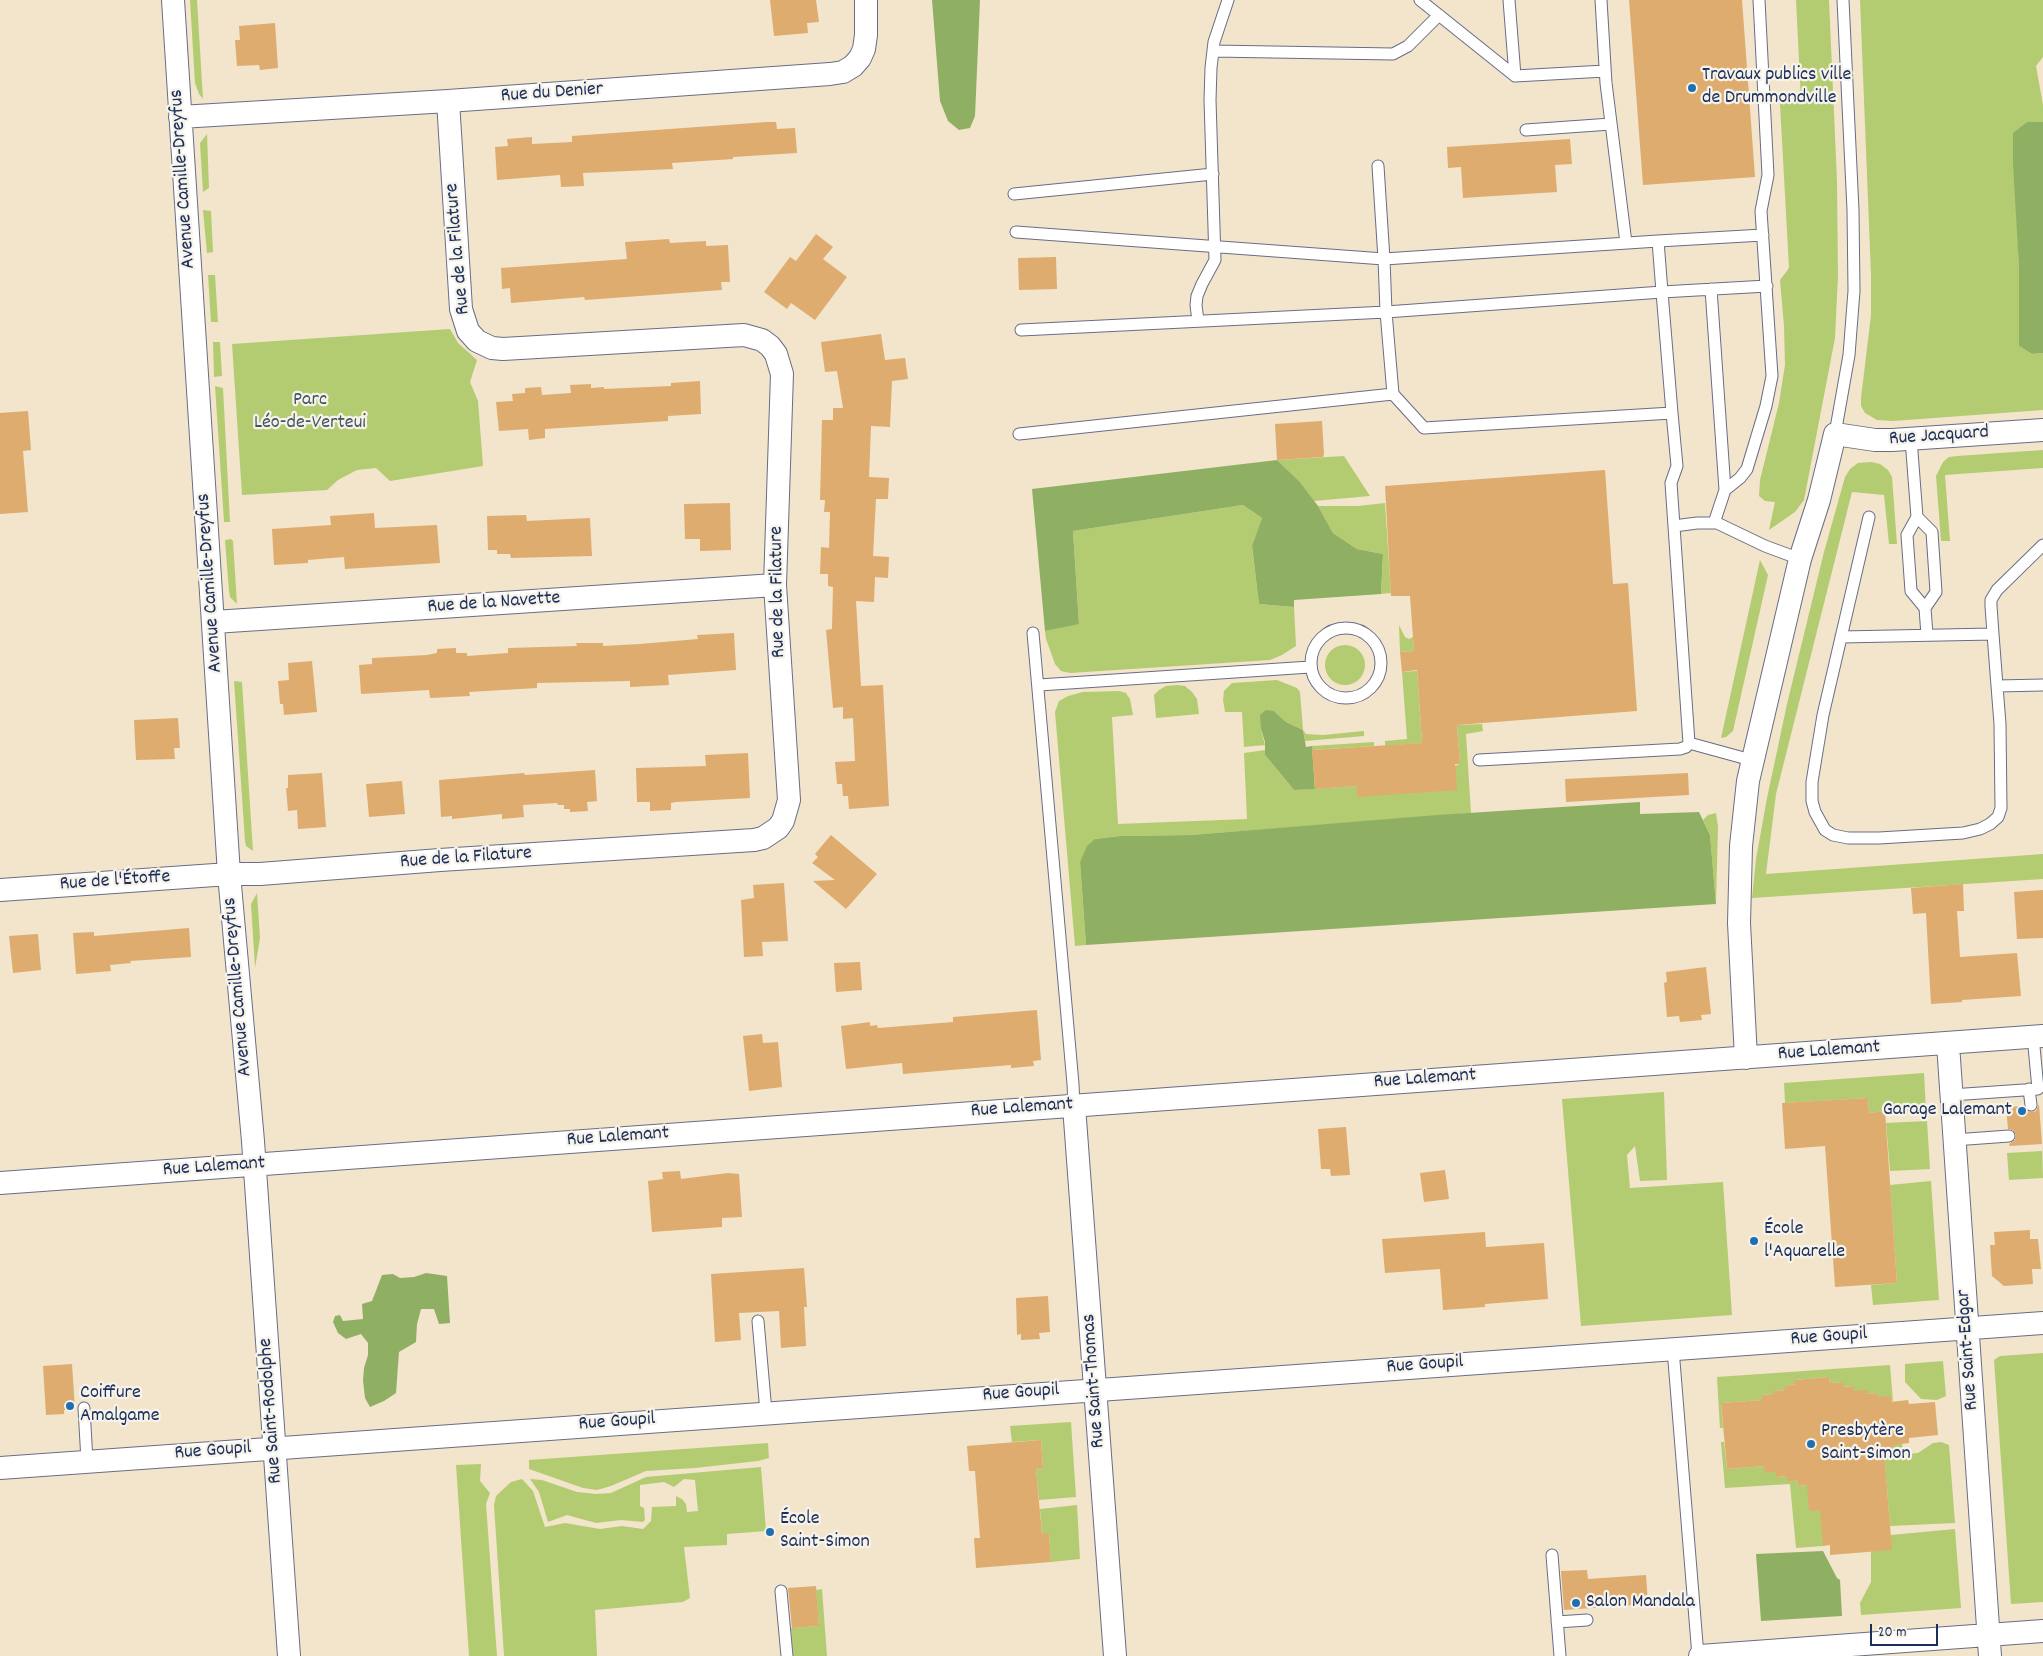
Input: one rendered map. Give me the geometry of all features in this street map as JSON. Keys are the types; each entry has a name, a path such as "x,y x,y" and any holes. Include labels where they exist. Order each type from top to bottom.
{"street":[{"name":"Avenue Camille-Dreyfus","path":"173,0 229,874 255,1166"},
{"name":"Rue du Denier","path":"180,117 448,101 844,72 860,58 864,49 866,0"},
{"name":"Rue de la Filature","path":"229,874 260,874 440,860 754,840 763,838 778,828 788,811 789,800 775,585 782,374 776,354 762,340 744,335 503,349 482,345 474,339 468,331 461,309 448,101"},
{"name":"Rue Jacquard","path":"1836,434 1875,440 2043,430"},
{"path":"1746,1058 1739,923 1743,824 1752,760 1800,559 1819,500 1836,434"},
{"name":"Rue de la Navette","path":"214,622 775,585"},
{"name":"Rue de l'Étoffe","path":"0,890 229,874"},
{"name":"Rue Lalemant","path":"0,1183 255,1166 695,1132 1692,1060 1948,1044 2038,1036"},
{"name":"Rue Saint-Edgar","path":"1948,1044 1990,1646"},
{"name":"Rue Saint-Thomas","path":"1074,1106 1115,1656"},
{"name":"Rue Saint-Rodolphe","path":"255,1166 290,1656"},
{"name":"Rue Goupil","path":"0,1468 766,1412 2043,1323"},
{"path":"1699,1656 1990,1646 2043,1632"}],"lane":[{"path":"1198,321 1197,296 1215,260 1210,100 1214,42 1228,0"},
{"path":"1420,0 1515,76 1605,72"},
{"path":"1510,0 1515,76"},
{"path":"1601,0 1605,72 1626,243"},
{"path":"1725,490 1740,478 1747,469 1766,406 1772,376 1761,211 1768,175 1759,0"},
{"path":"1836,434 1851,340 1854,291 1853,210 1843,0"},
{"path":"1213,51 1393,54 1401,52 1418,38 1438,15"},
{"path":"1526,130 1611,124"},
{"path":"1378,166 1386,312 1393,394 1424,428 1672,413"},
{"path":"1014,194 1213,174"},
{"path":"1016,232 1384,259 1763,235"},
{"path":"1479,760 1680,748 1686,747 1689,743 1671,483 1677,466 1658,241"},
{"path":"1021,330 1386,312 1767,286"},
{"path":"1711,289 1725,490 1714,523"},
{"path":"1019,434 1393,394"},
{"path":"1911,439 1917,517 1907,535 1911,591 1925,608 1927,635"},
{"path":"1869,517 1822,715 1812,782 1812,801 1815,812 1826,830 1833,835 1848,838 1963,833 1980,830 1998,817 2001,808 2000,724 1990,606 1994,595 2043,545"},
{"path":"1917,517 1932,532 1936,592 1925,608"},
{"path":"1674,526 1714,523 1764,546 1800,559"},
{"path":"1342,627 1364,632 1378,648 1381,659 1380,672 1375,683 1366,692 1355,697 1343,698 1331,695 1321,688 1314,678 1310,667 1311,655 1315,645 1322,636 1331,630 1342,627"},
{"path":"1033,633 1074,1106"},
{"path":"1841,637 1993,634"},
{"path":"1038,685 1310,667"},
{"path":"1997,686 2043,688"},
{"path":"1689,743 1752,760"},
{"path":"2030,1105 2037,1090 2038,1036"},
{"path":"1951,1095 2037,1090"},
{"path":"1954,1140 2009,1136"},
{"path":"758,1321 766,1412"},
{"path":"1673,1349 1699,1656"},
{"path":"84,1408 87,1461"},
{"path":"1552,1555 1560,1656"},
{"path":"781,1591 787,1656"},
{"path":"1557,1622 1588,1620"}],"green space":[{"path":"190,0 197,0 203,99 195,83"},
{"path":"932,0 980,0 975,116 970,128 959,130 948,121 940,101"},
{"path":"1796,0 1829,0 1837,181 1838,275 1835,338 1804,500 1795,512 1769,530 1775,502 1765,501 1759,496 1760,480 1779,403 1785,365 1780,280 1789,268 1780,104 1801,101"},
{"path":"1860,0 2043,0 2043,57 2036,66 2043,105 2043,122 2027,122 2013,134 2019,268 2019,346 2032,354 2043,353 2043,410 1893,421 1877,420 1865,413 1861,406 1871,315 1871,275"},
{"path":"2027,122 2043,122 2043,353 2032,354 2019,346 2019,268 2013,164 2013,133"},
{"path":"207,134 209,188 203,192 200,143"},
{"path":"203,210 211,211 213,252 207,253"},
{"path":"208,275 215,275 218,322 211,322"},
{"name":"Parc Léo-de-Verteui","path":"450,329 458,343 477,360 470,382 478,401 483,466 390,481 376,468 357,470 338,480 327,490 242,495 232,344"},
{"path":"213,342 220,342 222,376 214,377"},
{"path":"215,386 223,388 230,522 224,522"},
{"path":"2043,450 2043,468 1945,475 1950,541 1941,541 1936,476 1943,462 1949,457 1957,456"},
{"path":"1344,456 1370,496 1314,501 1300,482 1277,460"},
{"path":"1277,460 1300,482 1318,506 1333,533 1357,549 1383,554 1381,594 1294,600 1294,607 1259,604 1252,546 1262,518 1243,505 1073,531 1079,624 1045,631 1032,489"},
{"path":"1871,462 1880,464 1888,470 1892,477 1897,544 1889,544 1884,495 1852,492 1776,794 1766,874 2043,854 2043,879 1752,898 1756,859 1767,798 1787,704 1824,552 1845,477 1850,469 1858,463"},
{"path":"1385,503 1391,593 1381,594 1383,554 1357,549 1333,533 1318,506 1358,506"},
{"path":"1243,505 1262,518 1252,547 1259,604 1294,607 1296,646 1270,660 1070,673 1061,671 1055,664 1045,631 1079,623 1073,531"},
{"path":"231,539 233,541 237,604 230,597 229,591 225,540"},
{"path":"1760,560 1768,575 1733,731 1726,737 1721,738"},
{"path":"1399,625 1405,637 1409,639 1413,637 1414,651 1400,652"},
{"path":"1345,645 1359,651 1365,665 1359,679 1345,685 1331,679 1325,665 1331,651"},
{"path":"1417,671 1422,743 1385,746 1385,741 1407,739 1402,672"},
{"path":"1277,680 1297,688 1300,692 1303,730 1286,722 1274,711 1261,729 1265,745 1244,747 1242,712 1225,712 1224,691 1232,683"},
{"path":"234,681 242,682 253,851 246,846 245,841"},
{"path":"1166,686 1185,686 1192,692 1197,699 1199,714 1156,718 1154,695"},
{"path":"1119,691 1126,693 1130,699 1133,715 1112,717 1118,824 1247,819 1244,753 1265,750 1265,755 1294,790 1357,786 1357,796 1460,764 1457,725 1482,724 1483,731 1466,734 1471,813 1191,835 1120,836 1095,839 1080,862 1086,945 1075,946 1055,712 1059,701 1068,696 1083,692"},
{"path":"1266,710 1274,711 1286,722 1303,730 1306,747 1312,746 1315,789 1294,790 1265,755 1265,742 1261,729 1260,715"},
{"path":"1303,730 1306,734 1323,735 1364,731 1364,736 1305,741"},
{"path":"1374,742 1374,746 1312,750 1312,746"},
{"path":"1640,802 1640,814 1699,812 1710,835 1716,904 1086,945 1080,862 1087,846 1095,839 1120,836 1191,835 1437,815"},
{"path":"1716,813 1718,827 1716,904 1710,835 1703,820 1708,815"},
{"path":"257,893 260,938 255,968 251,904"},
{"path":"1924,1073 1926,1111 1886,1114 1885,1111 1869,1113 1868,1098 1785,1103 1784,1083"},
{"path":"1664,1092 1667,1180 1640,1181 1635,1146 1627,1155 1630,1188 1723,1182 1732,1315 1581,1326 1562,1099"},
{"path":"1927,1121 1930,1169 1890,1171 1886,1123"},
{"path":"2042,1144 2043,1178 2009,1180 2007,1153 2042,1151"},
{"path":"1931,1181 1939,1300 1873,1305 1871,1285 1897,1283 1890,1185"},
{"path":"426,1273 447,1276 450,1323 439,1324 434,1309 421,1309 417,1324 416,1342 399,1352 396,1393 370,1407 365,1398 363,1380 368,1355 368,1343 361,1334 346,1339 338,1333 333,1322 335,1316 340,1315 343,1321 363,1319 362,1304 372,1301 382,1275 393,1274 400,1278 414,1277"},
{"path":"2043,1353 2043,1602 2011,1604 1994,1360 2000,1356"},
{"path":"1943,1361 1946,1396 1937,1400 1921,1399 1905,1382 1905,1364"},
{"path":"1890,1365 1893,1402 1879,1397 1878,1393 1867,1394 1867,1391 1854,1391 1854,1386 1843,1387 1843,1382 1830,1383 1829,1377 1795,1380 1795,1384 1785,1386 1785,1390 1773,1391 1773,1394 1762,1395 1762,1400 1721,1403 1723,1428 1720,1428 1717,1377"},
{"path":"1071,1422 1076,1497 1039,1500 1036,1469 1043,1468 1041,1440 1012,1442 1010,1426"},
{"path":"1721,1442 1724,1442 1727,1469 1764,1466 1776,1472 1776,1477 1787,1476 1788,1480 1797,1480 1798,1486 1807,1485 1825,1510 1823,1546 1796,1548 1790,1484 1725,1488"},
{"path":"1941,1442 1949,1445 1955,1523 1890,1526 1884,1451 1893,1450 1893,1444 1902,1443 1904,1454 1918,1453 1933,1443"},
{"path":"768,1443 769,1458 695,1468 646,1471 597,1490 583,1488 529,1469 529,1460"},
{"path":"481,1464 480,1481 490,1493 486,1504 497,1656 469,1656 456,1465"},
{"path":"761,1467 766,1531 727,1534 727,1545 684,1547 690,1598 683,1602 595,1610 597,1656 504,1656 494,1505 496,1496 511,1482 522,1479 533,1491 545,1527 565,1523 600,1529 622,1526 643,1529 651,1521 652,1507 676,1506 676,1496 686,1504 687,1512 698,1511 695,1480 684,1479 674,1487 664,1482 640,1485 640,1506 644,1508 645,1520 643,1522 621,1520 596,1523 567,1515 548,1522 539,1492 530,1479 542,1480 577,1492 596,1494 611,1493 646,1477"},
{"path":"1077,1505 1080,1559 1051,1562 1049,1534 1042,1534 1040,1509"},
{"path":"1955,1529 1961,1608 1861,1615 1860,1603 1871,1582 1871,1551 1891,1535"},
{"path":"1823,1551 1837,1578 1840,1580 1842,1616 1761,1621 1756,1554"},
{"path":"822,1589 827,1656 793,1656 791,1628 819,1626 816,1590"}],"building":[{"path":"770,0 816,0 819,22 807,23 808,33 774,36"},
{"name":"Travaux publics ville de Drummondville","path":"1629,0 1742,0 1755,177 1643,185"},
{"path":"275,23 278,68 260,70 259,65 237,66 235,40 240,40 239,26"},
{"path":"776,122 777,129 795,128 797,153 672,163 673,169 583,173 584,186 561,187 560,175 497,180 495,147 508,146 507,139 532,137 532,144 572,142 572,136"},
{"path":"1570,139 1572,164 1555,165 1557,192 1463,198 1461,167 1448,168 1447,147"},
{"path":"816,234 833,247 823,259 847,277 815,320 791,303 787,309 764,292 790,257 796,261"},
{"path":"669,239 670,243 706,241 706,246 728,245 730,282 721,282 722,290 585,300 584,297 511,303 510,288 502,289 501,268 627,259 625,242"},
{"path":"1056,257 1057,289 1019,290 1018,258"},
{"path":"881,334 885,360 905,358 908,379 892,381 890,427 871,426 869,477 889,478 888,499 876,499 873,556 889,557 888,578 875,577 874,602 856,601 861,686 883,685 889,806 849,809 848,796 843,796 842,784 837,784 835,762 855,761 853,718 843,719 843,707 833,708 826,630 832,629 833,587 828,586 828,574 820,574 821,547 829,548 830,512 824,512 825,500 820,500 822,420 833,420 833,408 843,408 837,371 825,372 821,342"},
{"path":"700,381 701,414 668,416 668,421 545,429 545,438 529,440 528,429 499,431 496,402 513,401 512,394 525,393 525,388 541,387 542,395 571,393 570,385 591,384 591,388 604,387 604,389 671,386 671,383"},
{"path":"28,411 31,450 23,451 28,512 0,514 0,413"},
{"path":"1322,421 1323,457 1277,460 1275,424"},
{"path":"1605,470 1613,584 1628,583 1637,711 1457,725 1460,764 1455,764 1457,790 1357,797 1357,786 1315,789 1312,750 1422,743 1417,670 1402,672 1400,652 1414,651 1410,596 1391,596 1385,486"},
{"path":"730,503 731,550 700,551 700,539 685,539 684,504"},
{"path":"374,513 375,528 437,525 440,563 345,569 344,557 308,560 308,563 274,565 272,529 331,525 330,516"},
{"path":"526,515 527,521 590,518 592,556 511,558 510,554 497,554 497,550 488,550 487,516"},
{"path":"734,633 736,670 668,675 669,685 630,687 630,681 537,683 537,688 469,692 470,696 430,698 429,690 361,694 359,665 372,664 372,658 427,655 437,653 437,649 456,648 456,653 467,653 467,656 508,653 508,648 577,646 576,643 603,643 603,646 640,644 698,639 697,635"},
{"path":"312,661 317,712 284,715 283,704 280,704 278,681 289,680 288,663"},
{"path":"178,718 180,748 174,748 175,759 136,760 134,720"},
{"path":"748,753 750,798 676,802 671,803 671,810 650,811 650,802 637,802 636,768 706,766 705,755"},
{"path":"595,770 597,801 587,802 588,811 570,812 570,809 564,809 564,805 558,805 557,803 523,805 524,817 502,819 502,814 452,819 452,816 441,817 439,780 524,773 525,775"},
{"path":"322,773 326,827 298,829 297,810 288,811 286,788 288,788 288,775"},
{"path":"1688,773 1689,795 1566,802 1565,779"},
{"path":"402,781 405,814 369,817 366,784"},
{"path":"831,835 877,874 846,909 813,881 835,880 812,863 818,857 815,854"},
{"path":"784,883 788,941 762,942 763,956 744,957 741,900 754,898 753,885"},
{"path":"1963,884 1964,911 1957,911 1960,957 2017,953 2021,996 1931,1004 1926,913 1913,914 1911,888"},
{"path":"2043,890 2043,938 2017,939 2014,892"},
{"path":"189,928 191,957 130,961 131,963 110,965 111,971 76,974 73,933 94,932 94,936"},
{"path":"38,934 41,970 13,973 9,936"},
{"path":"860,962 862,990 836,992 834,963"},
{"path":"1706,967 1711,1014 1701,1015 1702,1020 1680,1022 1679,1016 1667,1017 1664,983 1667,982 1666,972"},
{"path":"1037,1010 1041,1060 1033,1061 1034,1066 1011,1068 1011,1065 903,1074 902,1063 846,1069 841,1026 870,1022 870,1026 877,1025 878,1028 953,1022 953,1017"},
{"path":"762,1034 763,1043 778,1042 782,1087 749,1091 743,1036"},
{"path":"1868,1098 1869,1113 1885,1111 1897,1283 1835,1287 1825,1146 1785,1149 1782,1103"},
{"path":"2039,1104 2042,1144 2010,1146 2009,1144 2015,1140 2016,1135 2013,1130 2008,1129 2006,1107 2024,1106 2025,1110 2031,1112 2036,1111"},
{"path":"1346,1127 1350,1175 1331,1176 1330,1169 1321,1169 1318,1129"},
{"path":"1445,1170 1449,1199 1424,1202 1420,1173"},
{"path":"680,1171 681,1179 728,1173 739,1174 742,1217 722,1218 722,1227 652,1232 648,1181 663,1179 662,1172"},
{"path":"2030,1230 2030,1239 2038,1239 2041,1269 2032,1269 2033,1284 2004,1286 1992,1276 1990,1245 1995,1245 1994,1232"},
{"path":"1485,1232 1486,1247 1544,1243 1548,1299 1485,1304 1485,1307 1443,1310 1440,1269 1385,1273 1382,1239"},
{"path":"804,1268 807,1307 804,1307 806,1346 781,1348 779,1311 739,1313 741,1340 715,1342 711,1274"},
{"path":"1048,1296 1050,1332 1039,1333 1040,1339 1021,1340 1021,1334 1017,1335 1016,1298"},
{"path":"72,1364 75,1409 64,1410 64,1414 46,1415 43,1366"},
{"name":"Presbytère Saint-Simon","path":"1829,1377 1830,1383 1843,1382 1843,1387 1854,1386 1854,1391 1867,1390 1867,1394 1878,1393 1879,1397 1891,1396 1891,1402 1908,1400 1909,1404 1935,1402 1938,1435 1909,1438 1909,1443 1893,1445 1893,1450 1884,1451 1892,1550 1830,1555 1830,1545 1823,1546 1820,1510 1809,1511 1807,1485 1798,1486 1797,1480 1787,1481 1787,1476 1776,1477 1776,1472 1765,1473 1764,1466 1727,1469 1721,1403 1762,1400 1762,1395 1773,1394 1773,1391 1785,1390 1785,1386 1795,1384 1795,1380"},
{"path":"1041,1440 1043,1468 1036,1469 1042,1534 1049,1533 1051,1562 976,1568 974,1538 980,1538 975,1471 969,1471 967,1446"},
{"path":"1587,1570 1588,1579 1646,1575 1648,1604 1564,1610 1561,1571"},
{"path":"816,1586 819,1626 792,1628 788,1588"}],"place":[{"name":"Travaux publics ville de Drummondville","path":"1692,88"},
{"name":"Garage Lalemant","path":"2022,1111"},
{"name":"École l'Aquarelle","path":"1754,1241"},
{"name":"Coiffure Amalgame","path":"70,1406"},
{"name":"Presbytère Saint-Simon","path":"1811,1444"},
{"name":"École Saint-Simon","path":"770,1532"},
{"name":"Salon Mandala","path":"1576,1603"}]}
